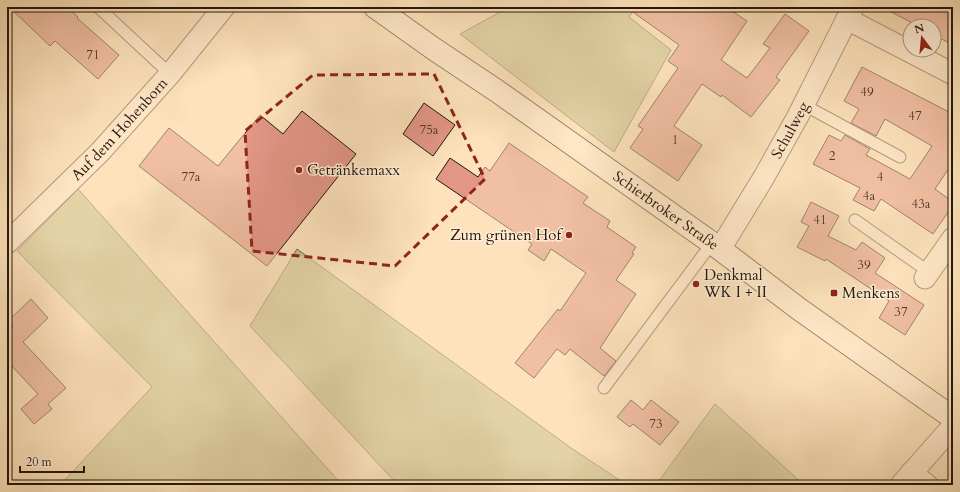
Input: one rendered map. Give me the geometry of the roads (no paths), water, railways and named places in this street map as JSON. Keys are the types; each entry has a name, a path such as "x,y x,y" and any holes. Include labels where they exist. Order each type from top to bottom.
{"main road":[{"name":"Schierbroker Straße","path":"375,7 497,91 716,246 799,309 953,418"}],"street":[{"name":"Auf dem Hohenborn","path":"7,243 100,152 170,74 224,7"},
{"name":"Schulweg","path":"716,246 764,177 804,104 850,13"},
{"path":"850,13 953,74"},
{"path":"927,275 953,238"},
{"path":"913,481 953,426"}],"lane":[{"path":"98,7 170,74"},
{"path":"804,104 900,158"},
{"path":"855,220 927,275"},
{"path":"604,388 716,246"}],"place":[{"name":"Getränkemaxx","path":"299,170"},
{"name":"Zum grünen Hof","path":"569,235"},
{"name":"Denkmal WK I + II","path":"696,284"},
{"name":"Menkens","path":"834,293"}]}
